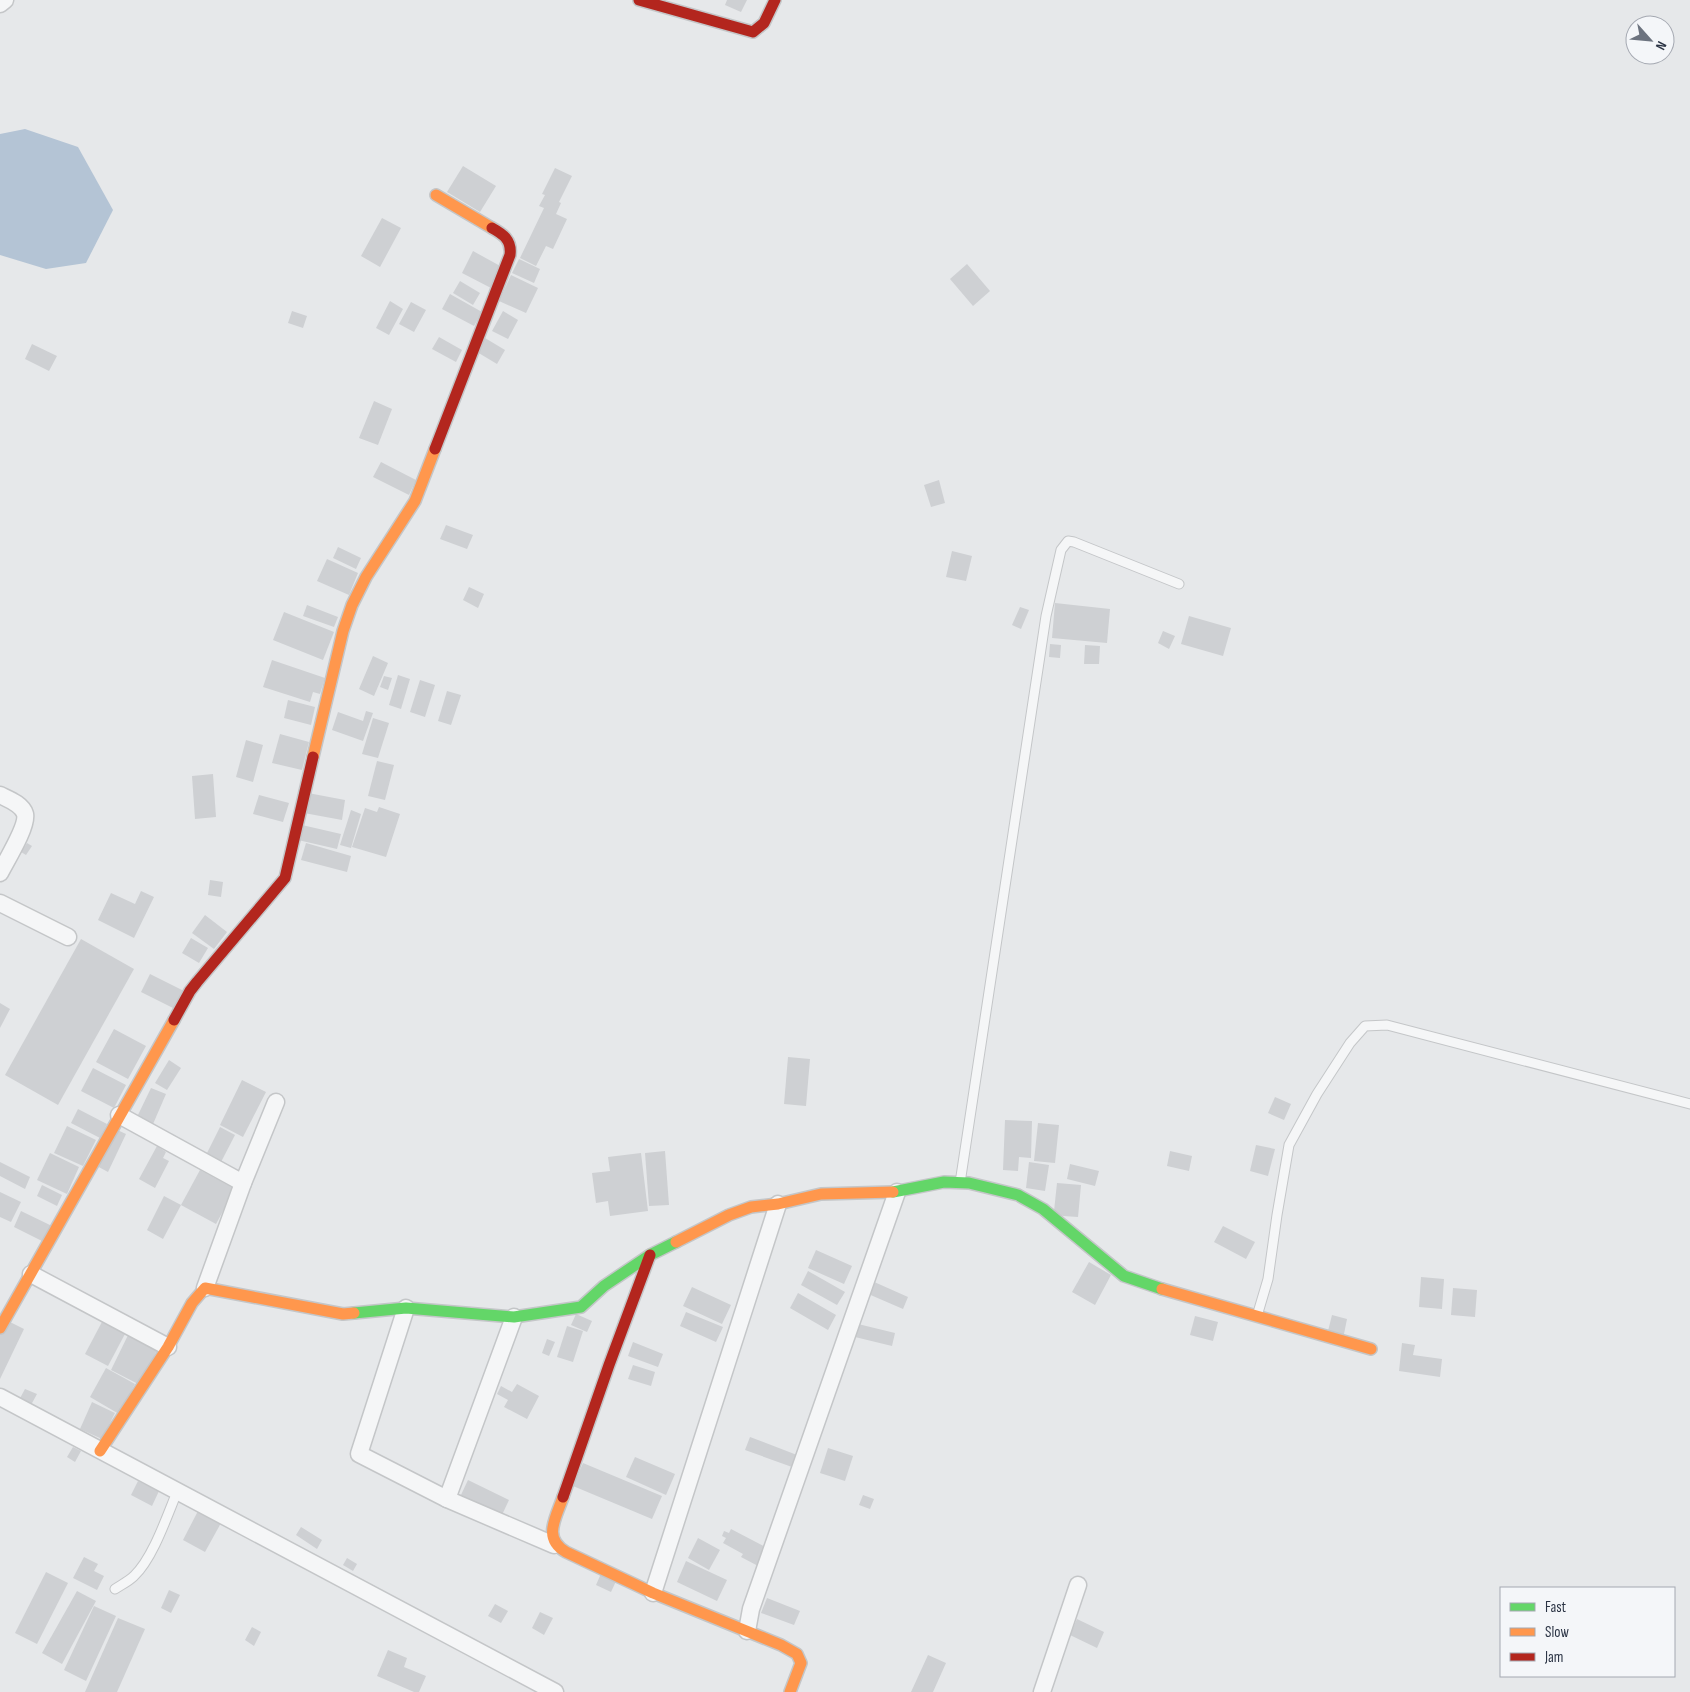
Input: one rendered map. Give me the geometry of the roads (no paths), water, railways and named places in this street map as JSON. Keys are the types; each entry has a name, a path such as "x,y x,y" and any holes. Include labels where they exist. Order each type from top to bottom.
{"street":[{"path":"0,4 5,0"},
{"path":"639,0 753,32 760,29 765,23 775,0"},
{"path":"0,1328 196,982 285,878 343,631 352,605 366,577 415,501 510,255 511,248 506,236 436,196"},
{"path":"0,795 21,808 25,816 23,826 0,872"},
{"path":"0,903 68,937"},
{"path":"100,1451 168,1347 192,1303 205,1288 243,1183 276,1102"},
{"path":"119,1115 243,1183"},
{"path":"205,1288 343,1314 406,1308 514,1316 581,1307 604,1286 650,1255 729,1215 751,1207 778,1204 821,1194 897,1192 944,1182 969,1183 1018,1195 1043,1209 1124,1276 1147,1285 1370,1348"},
{"path":"747,1631 751,1609 897,1192"},
{"path":"653,1593 778,1204"},
{"path":"554,1545 552,1530 609,1364 650,1255"},
{"path":"31,1274 168,1347"},
{"path":"406,1308 359,1454 448,1499 554,1545 653,1593 781,1645 797,1654 801,1663 790,1692"},
{"path":"448,1499 514,1316"},
{"path":"0,1397 555,1692"},
{"path":"1042,1692 1078,1585"}],"lane":[{"path":"960,1183 1046,616 1061,550 1068,541 1074,542 1179,584"},
{"path":"1257,1316 1268,1279 1289,1145 1317,1094 1350,1043 1365,1026 1387,1025 1690,1104"},
{"path":"115,1589 134,1576 144,1563 178,1492"}],"water":[{"path":"25,129 78,147 113,210 86,263 46,269 0,255 0,134"}]}
